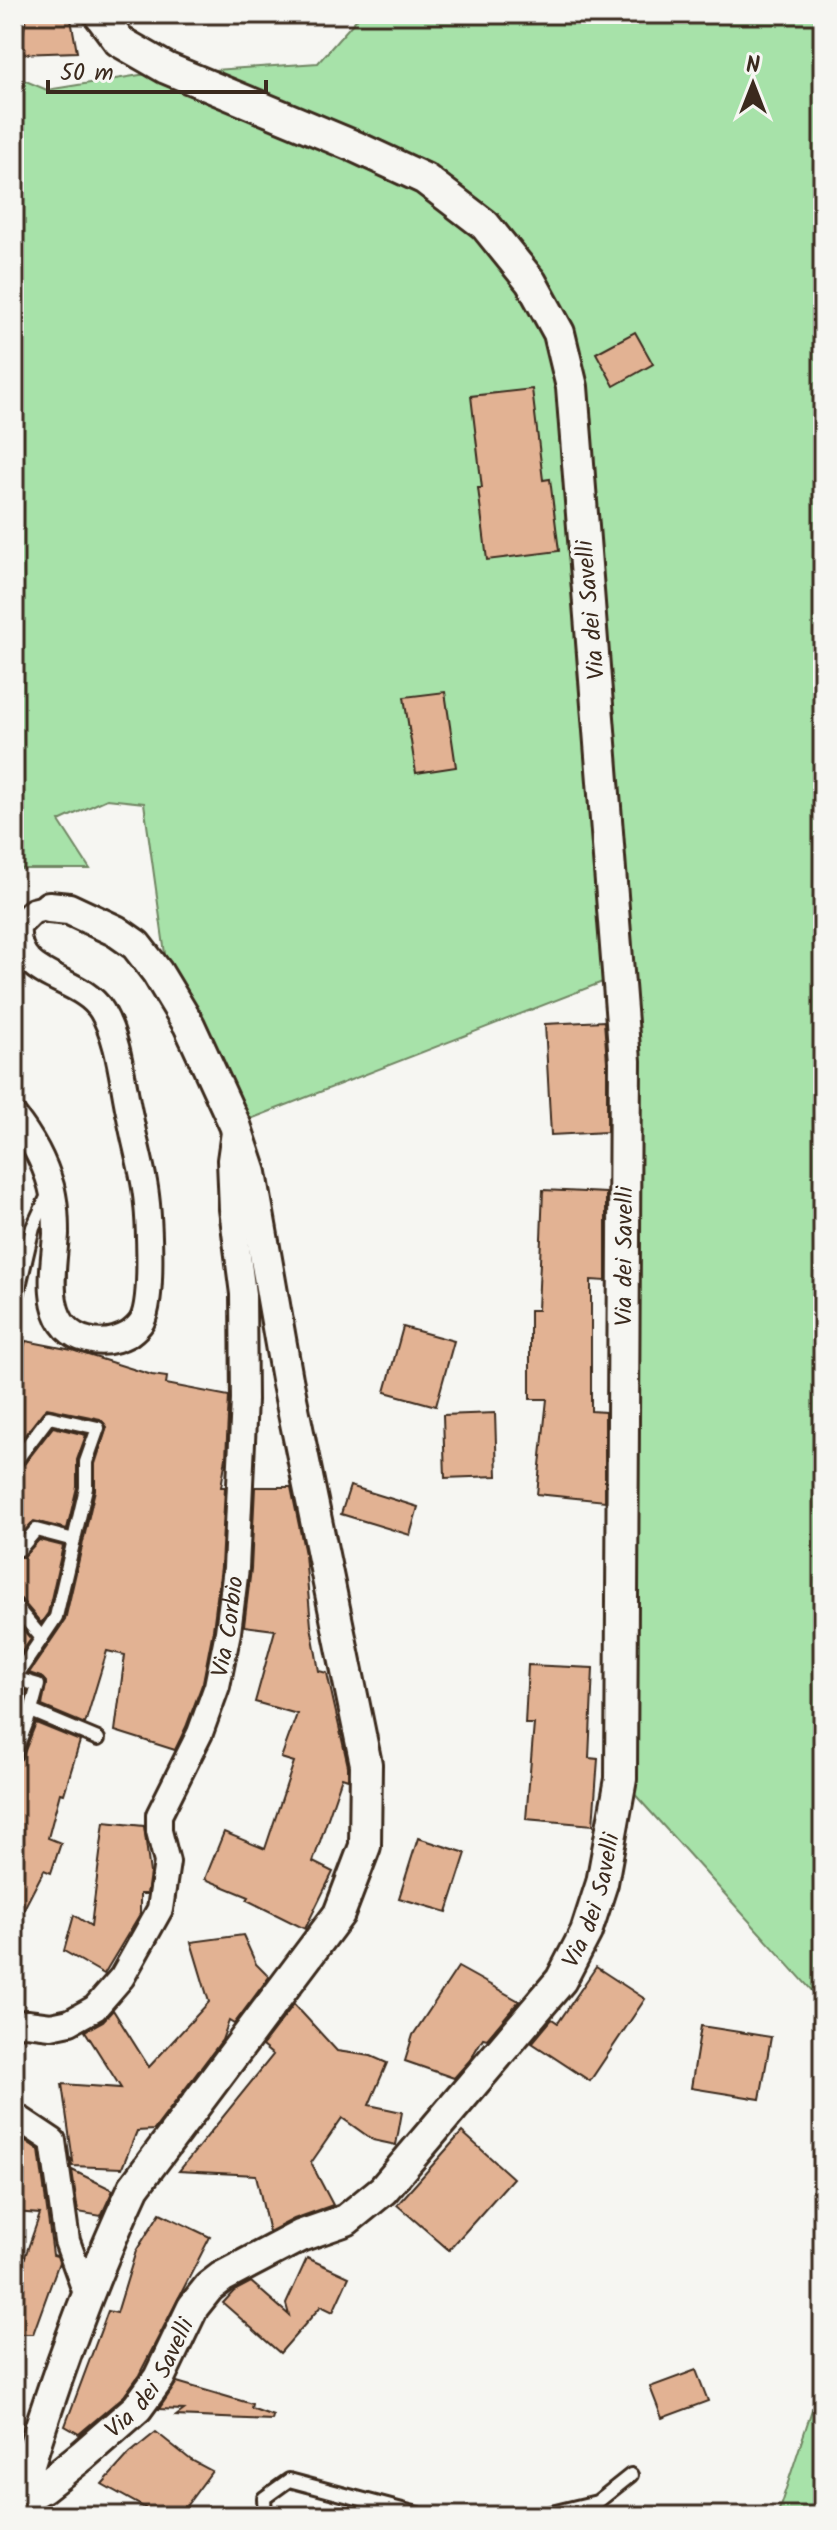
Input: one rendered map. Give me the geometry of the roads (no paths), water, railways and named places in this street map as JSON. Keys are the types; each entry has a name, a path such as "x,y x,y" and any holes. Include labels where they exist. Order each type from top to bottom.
{"street":[{"name":"Via dei Savelli","path":"16,2508 137,2408 159,2378 187,2317 209,2287 300,2236 346,2220 383,2190 561,1980 586,1932 602,1883 621,1779 625,1061 572,387 559,333 531,282 485,225 425,179 166,68 119,41 99,14"},
{"path":"14,903 49,907"},
{"name":"Via dei Savelli","path":"16,2508 41,2421 87,2296 134,2187 231,2062 339,1914 365,1846 366,1764 287,1379 251,1173 235,1125 189,1025 157,972 136,945 116,931 69,909 49,907"},
{"path":"14,1116 41,1158 51,1187 56,1232 51,1287 61,1319 83,1339 100,1342 120,1338 133,1331 143,1320 149,1252 144,1184 120,1064 100,1008 89,997 31,964 22,954 18,926 33,911 49,907"},
{"name":"Via Corbio","path":"14,2024 51,2026 70,2022 95,2008 122,1977 160,1909 167,1862 159,1831 159,1815 200,1733 217,1686 236,1568 244,1413 243,1294 232,1209 230,1160 235,1125"},
{"path":"14,2115 53,2141 67,2241 87,2296"}],"lane":[{"path":"14,1308 33,1227 51,1187"},
{"path":"14,1457 18,1458 49,1417 98,1428 86,1462 86,1488 56,1617 15,1678 38,1685 14,1755"},
{"path":"14,1547 20,1549 36,1530 74,1540"},
{"path":"14,1605 42,1638"},
{"path":"31,1711 98,1739"},
{"path":"539,2516 597,2502 631,2475"},
{"path":"265,2516 264,2498 289,2480 425,2516"}]}
